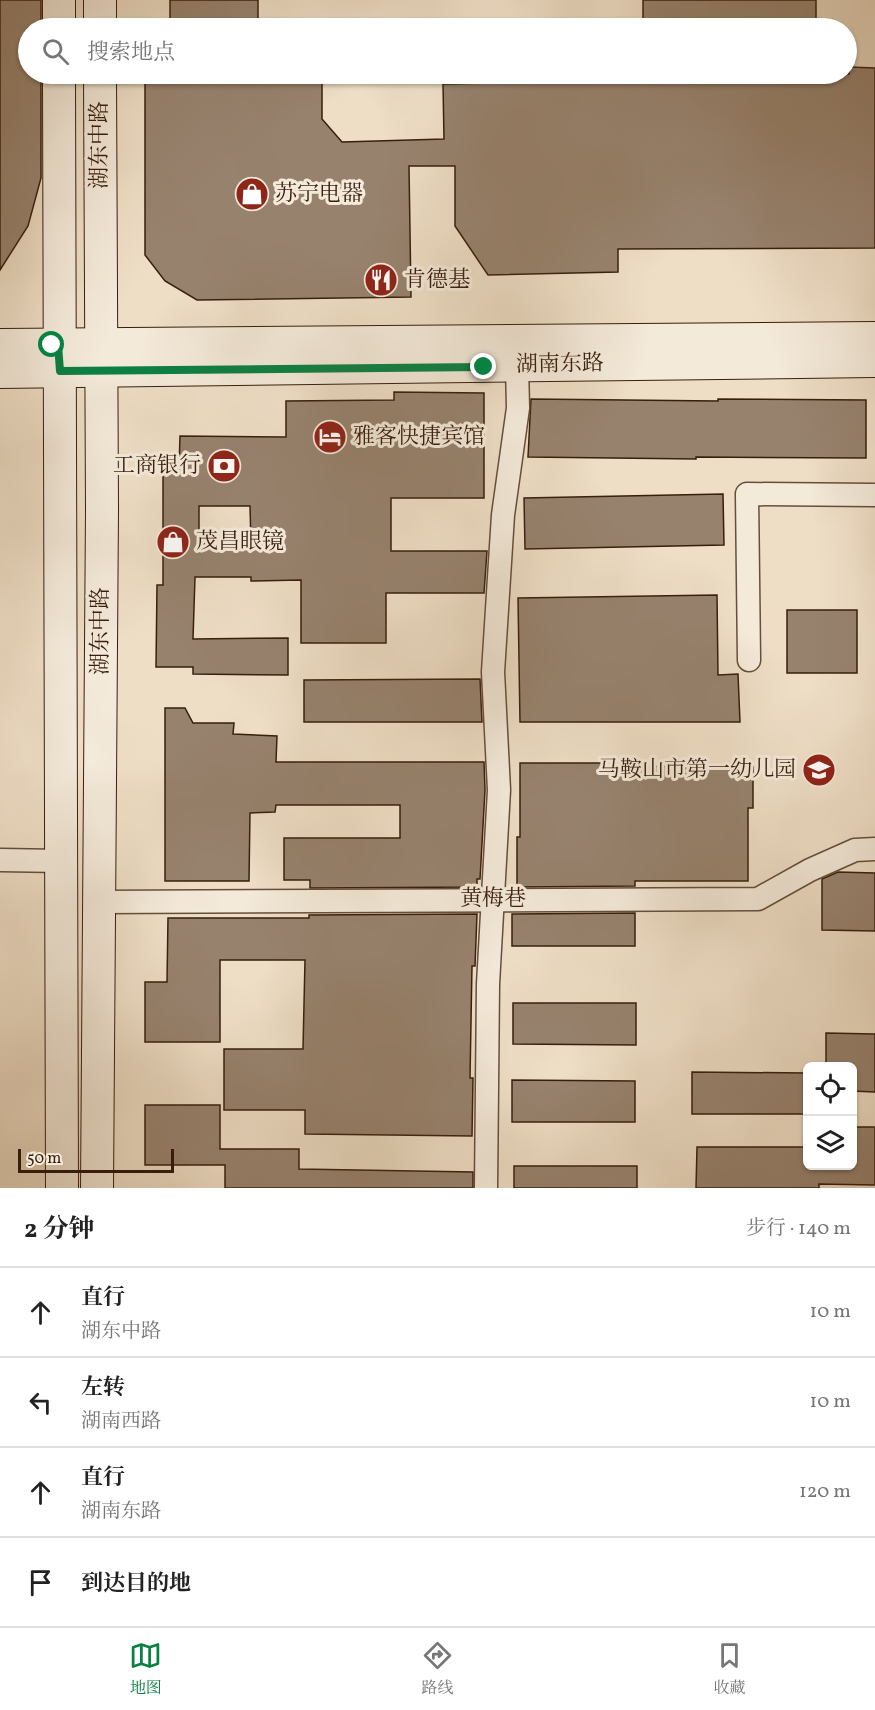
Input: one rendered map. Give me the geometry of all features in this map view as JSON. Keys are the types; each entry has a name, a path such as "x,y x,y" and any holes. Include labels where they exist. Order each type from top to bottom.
{"main road":[{"path":"59,0 59,18"},
{"path":"100,0 100,18"},
{"name":"湖东中路","path":"59,84 62,1188"},
{"name":"湖东中路","path":"97,1188 102,510 100,84"},
{"path":"0,345 59,358 100,358 875,338"},
{"path":"0,372 59,358"},
{"name":"湖南东路","path":"100,358 517,366 875,361"}],"street":[{"path":"486,1188 488,984 499,790 493,672 503,514 518,408 517,366"},
{"path":"749,660 747,494 875,495"},
{"name":"黄梅巷","path":"99,902 758,899 810,870 855,850 875,849"},
{"path":"0,860 61,861"}],"building":[{"path":"0,0 41,0 41,18 18,18 18,84 41,84 41,178 28,226 0,270"},
{"path":"170,0 258,0 258,18 170,18"},
{"path":"643,0 816,0 816,18 643,18"},
{"path":"857,67 875,68 875,248 618,249 618,272 488,275 455,226 455,166 409,166 411,297 197,300 165,281 145,255 145,84 322,84 322,119 342,142 444,139 443,84 857,84"},
{"path":"394,392 484,393 484,498 391,498 391,551 487,551 484,593 386,593 386,643 301,643 301,580 251,581 251,577 195,577 193,639 288,638 288,675 193,674 193,667 156,667 157,585 163,585 163,469 179,469 180,436 286,437 286,401 394,400","holes":["199,506 250,506 251,544 199,544"]},
{"path":"531,399 866,400 866,458 528,457"},
{"path":"723,494 724,545 525,549 524,498"},
{"path":"717,595 718,675 738,674 740,722 520,722 518,598"},
{"path":"787,610 857,610 857,673 787,673"},
{"path":"480,679 482,722 304,722 304,680"},
{"path":"165,708 185,708 193,723 234,723 233,734 277,736 276,762 484,762 485,790 480,879 477,879 477,887 310,888 310,880 284,880 284,838 400,838 400,805 276,805 275,812 250,813 249,881 165,881"},
{"path":"520,763 753,767 753,808 748,808 748,881 635,881 635,886 517,887"},
{"path":"838,872 875,873 875,931 822,930 822,879"},
{"path":"635,913 635,946 512,946 512,914"},
{"path":"477,914 475,966 472,966 470,1078 473,1078 472,1136 305,1134 305,1110 224,1110 224,1049 303,1049 305,960 220,960 220,1042 145,1042 145,982 167,982 168,918 309,918 309,915"},
{"path":"513,1003 636,1003 636,1045 513,1044"},
{"path":"826,1033 875,1034 875,1092 857,1091 857,1062 826,1062"},
{"path":"692,1072 803,1073 803,1114 692,1114"},
{"path":"512,1080 635,1081 635,1122 512,1122"},
{"path":"145,1105 220,1105 220,1149 299,1149 299,1169 473,1172 473,1188 225,1188 225,1165 145,1165"},
{"path":"857,1127 875,1127 875,1185 819,1184 819,1188 696,1188 697,1147 803,1147 803,1170 857,1170"},
{"path":"514,1166 637,1166 637,1188 514,1188"}],"place":[{"name":"苏宁电器","path":"252,194"},
{"name":"肯德基","path":"381,280"},
{"name":"雅客快捷宾馆","path":"330,437"},
{"name":"工商银行","path":"224,466"},
{"name":"茂昌眼镜","path":"173,542"},
{"name":"马鞍山市第一幼儿园","path":"819,770"}],"route":[{"path":"52,345 58,345 60,371 484,367"}]}
